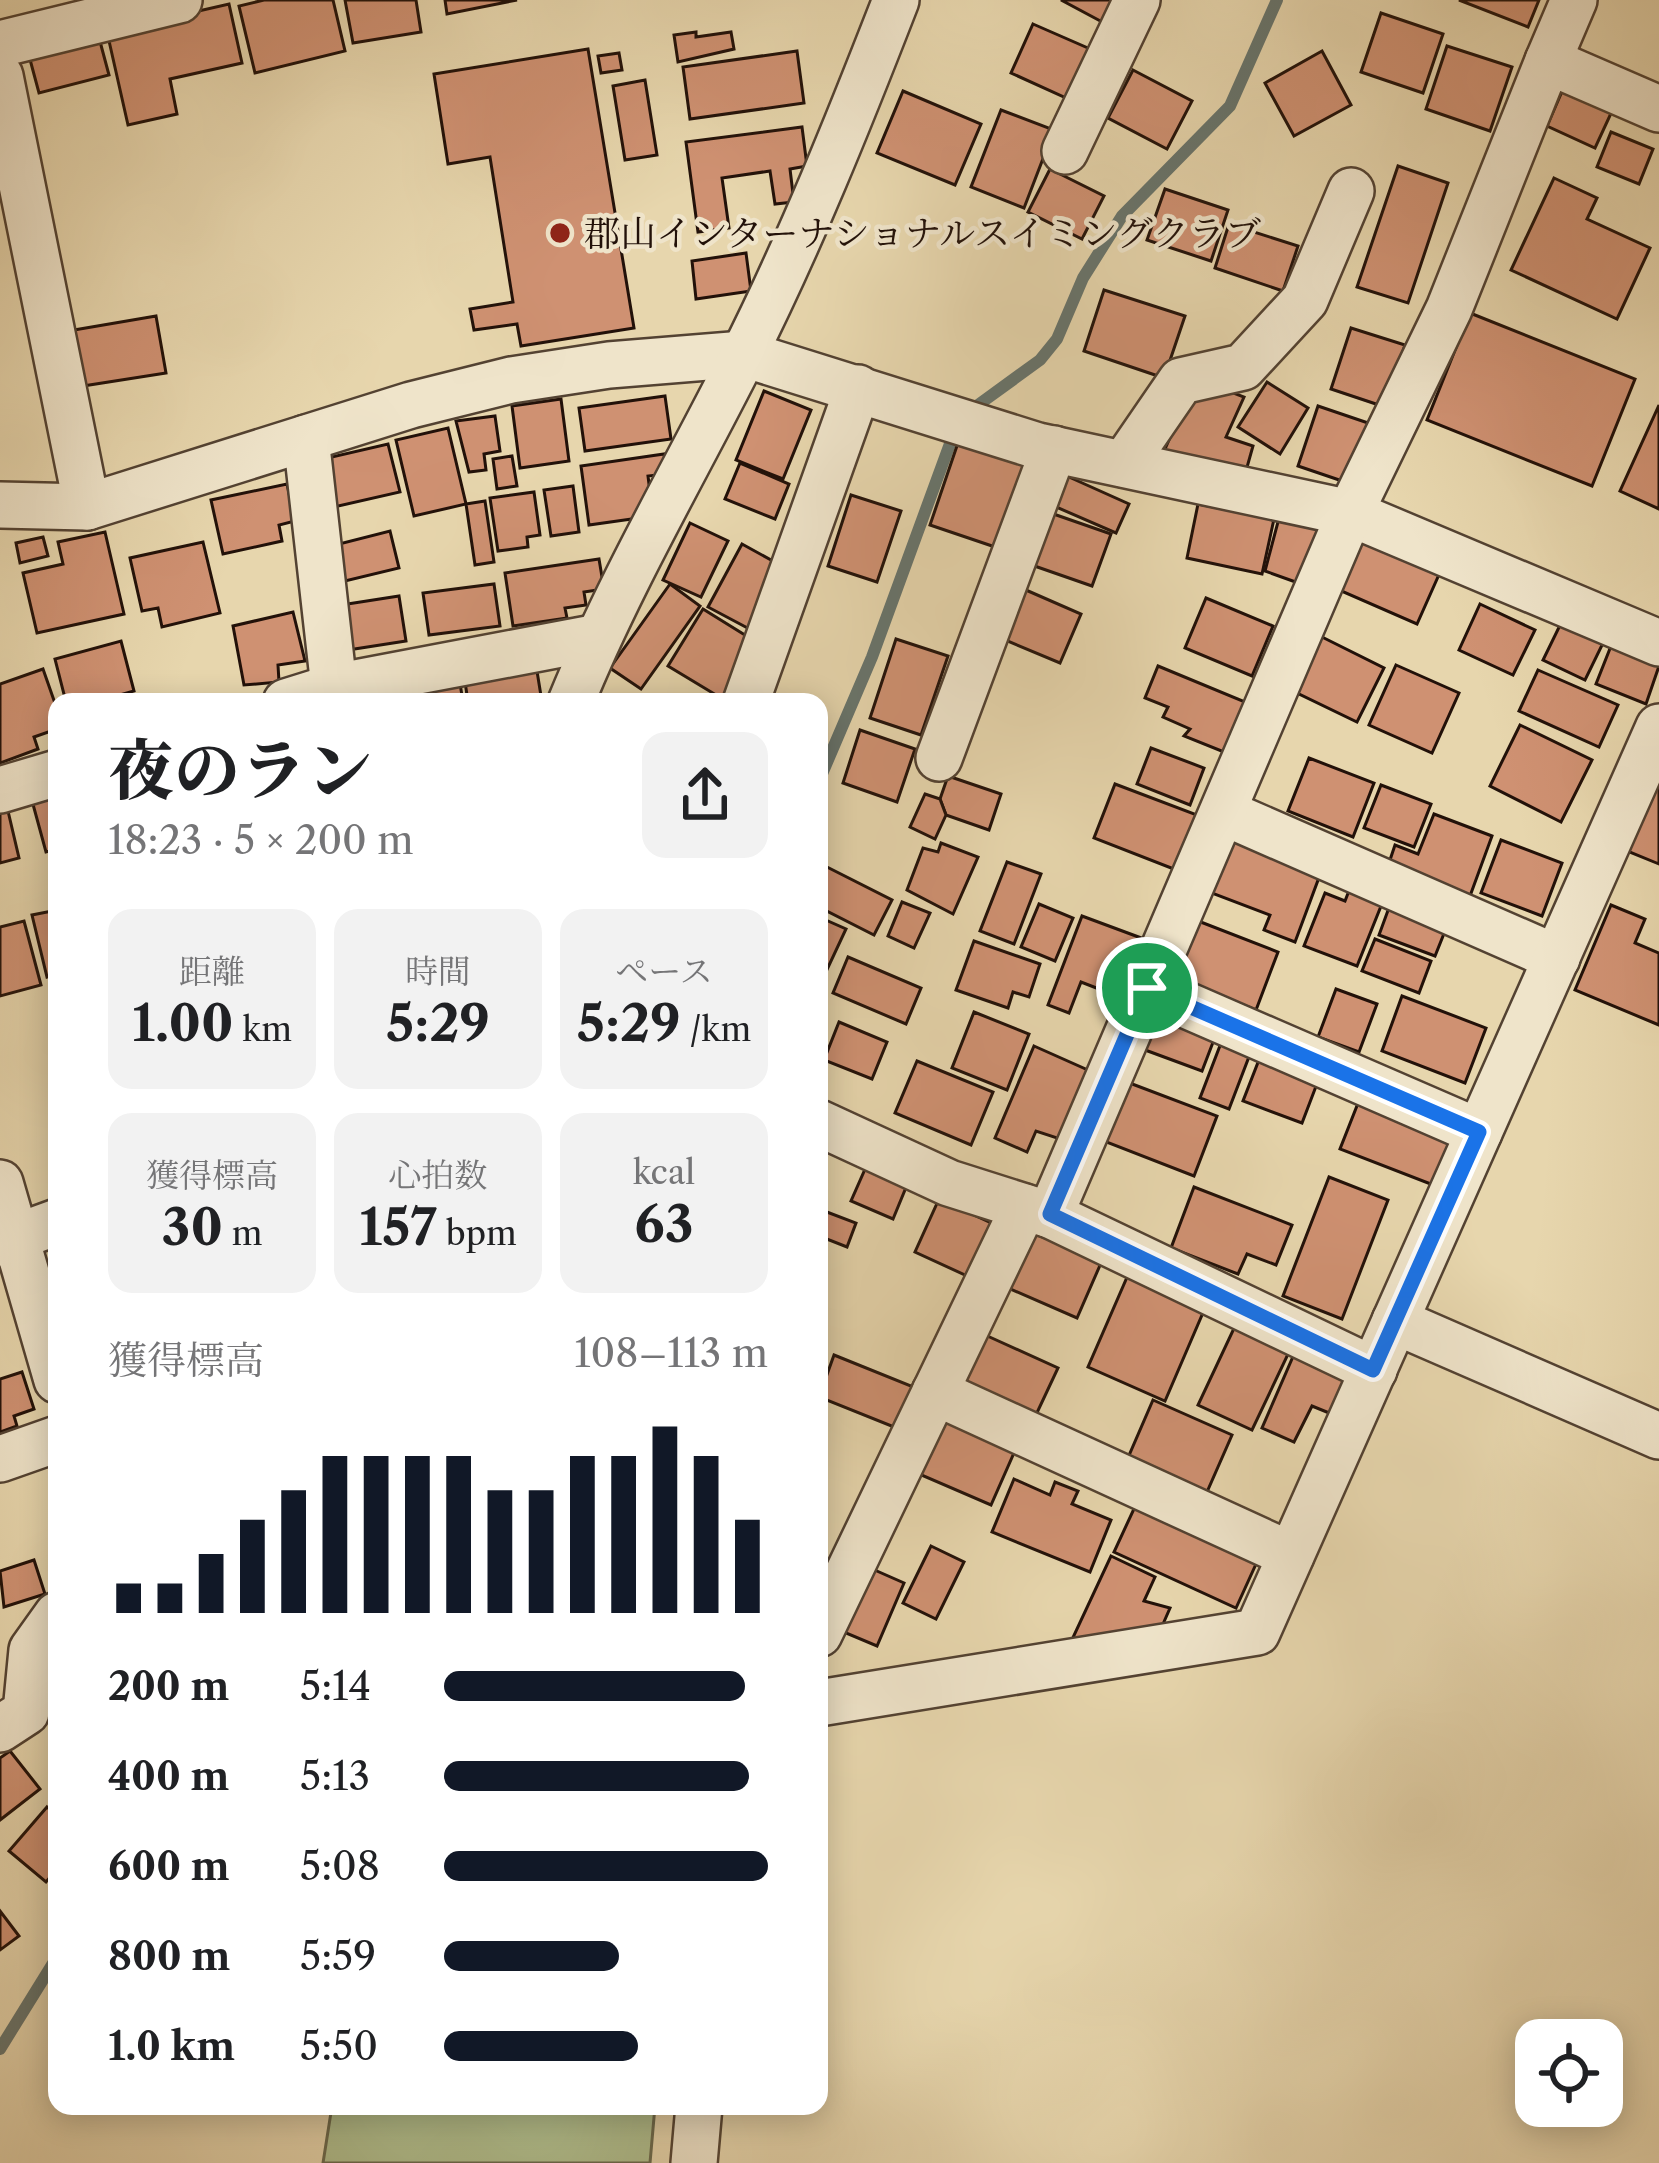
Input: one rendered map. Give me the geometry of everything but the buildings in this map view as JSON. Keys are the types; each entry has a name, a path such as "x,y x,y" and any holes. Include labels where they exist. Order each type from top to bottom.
{"street":[{"path":"0,44 179,0"},
{"path":"575,693 598,637 744,355 850,119 896,0"},
{"path":"1065,151 1137,0"},
{"path":"828,1615 935,1393 1037,1211 1147,988 1350,513 1448,309 1574,0"},
{"path":"1548,61 1659,109"},
{"path":"0,76 87,507"},
{"path":"1124,464 1181,381 1243,368 1305,300 1351,191"},
{"path":"0,505 87,507 511,380 609,365 744,355 1054,449 1350,513 1659,643"},
{"path":"749,693 858,388"},
{"path":"306,438 334,687"},
{"path":"939,758 1054,449"},
{"path":"315,693 598,637"},
{"path":"828,1702 1257,1632 1659,728"},
{"path":"0,790 48,776"},
{"path":"1223,812 1557,958"},
{"path":"1147,988 1479,1132"},
{"path":"828,1135 949,1183 1037,1211 1373,1370"},
{"path":"0,1183 24,1234 48,1340"},
{"path":"1395,1321 1659,1436"},
{"path":"935,1393 1291,1555"},
{"path":"0,1459 48,1442"},
{"path":"0,1729 26,1712 32,1650 48,1628"},
{"path":"694,2163 698,2115"}],"green space":[{"path":"331,2115 654,2115 650,2163 323,2163"}],"waterway":[{"path":"967,413 1040,360 1057,339 1083,278 1122,216 1230,106 1277,0"},
{"path":"828,760 872,657 955,430"},
{"path":"0,2049 48,1972"}],"place":[{"name":"郡山インターナショナルスイミングクラブ","path":"560,233"}],"route":[{"path":"1147,988 1479,1132 1373,1370 1050,1214 1147,988"}]}
